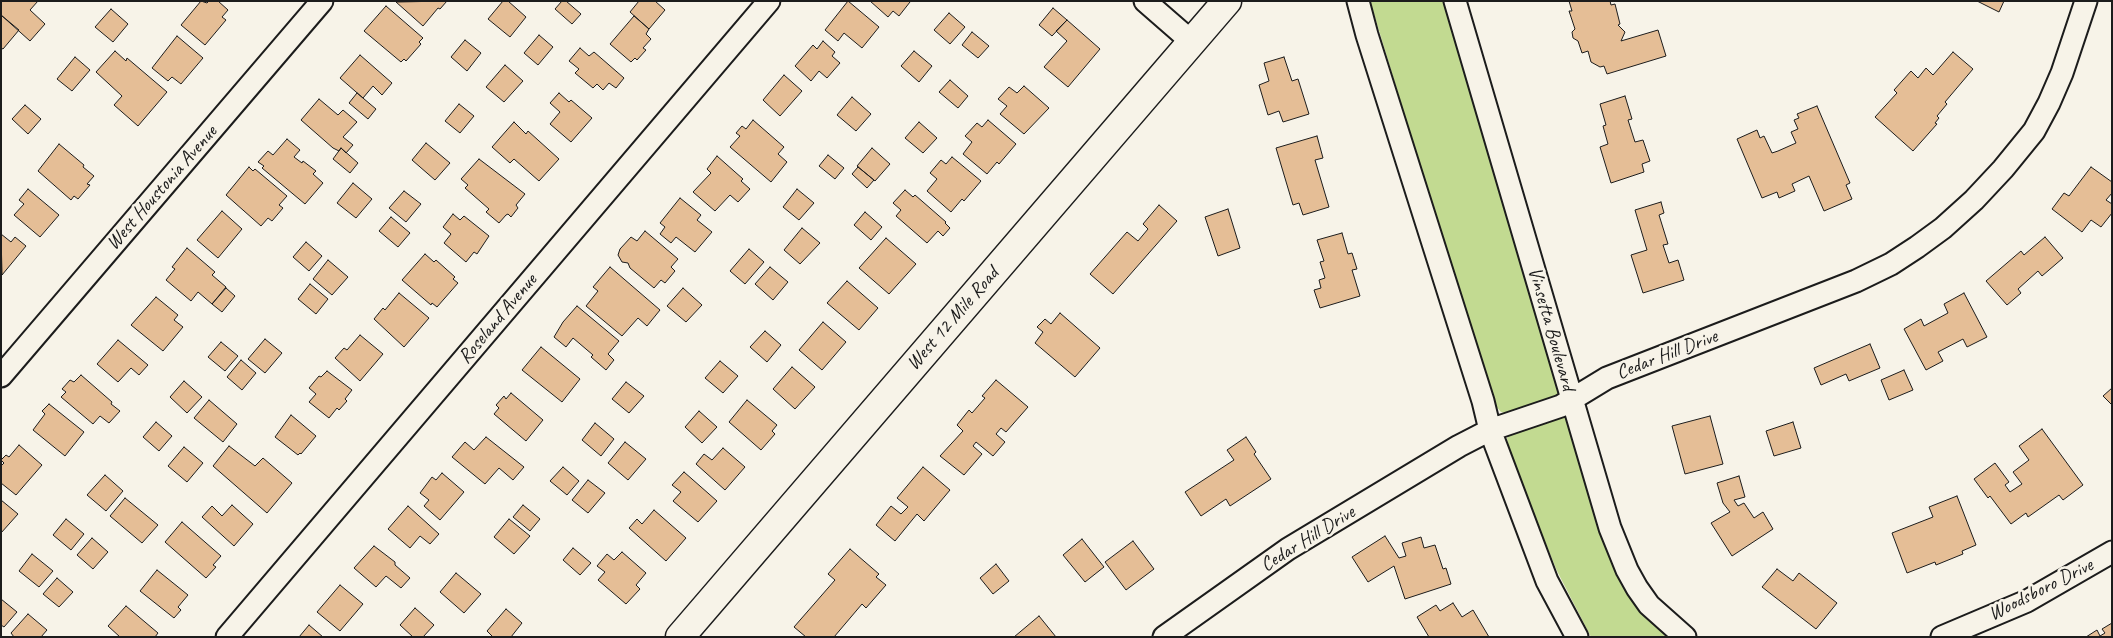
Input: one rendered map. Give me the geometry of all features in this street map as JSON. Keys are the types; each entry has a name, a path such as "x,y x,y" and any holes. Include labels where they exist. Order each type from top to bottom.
{"main road":[{"name":"West 12 Mile Road","path":"680,637 1227,1"}],"street":[{"name":"West Houstonia Avenue","path":"1,376 322,1"},
{"name":"Roseland Avenue","path":"227,637 769,1"},
{"path":"1145,1 1192,42"},
{"path":"1358,1 1367,35 1483,401 1490,430 1547,581 1577,637"},
{"name":"Vinsetta Boulevard","path":"1456,1 1610,528 1627,570 1649,605 1685,637"},
{"name":"Cedar Hill Drive","path":"1164,637 1288,549 1458,446 1490,430 1561,406 1607,378 1856,280 1891,264 1943,228 2003,169 2034,131 2062,73 2086,1"},
{"name":"Woodsboro Drive","path":"1942,637 2027,601 2112,552"}],"green space":[{"path":"1370,1 1445,1 1559,385 1559,396 1510,414 1501,412 1492,402"},
{"path":"1557,417 1565,418 1571,425 1607,547 1627,592 1670,637 1591,637 1557,571 1509,453 1507,438 1513,430"}],"building":[{"path":"1,1 38,1 30,10 45,24 30,41 1,15"},
{"path":"201,1 207,3 209,1 218,1 228,10 222,17 226,20 205,45 181,25"},
{"path":"447,1 440,9 438,8 423,26 396,2"},
{"path":"503,1 508,1 526,17 510,37 488,19"},
{"path":"562,1 566,1 581,14 572,24 555,9"},
{"path":"639,1 655,1 665,10 649,29 630,12"},
{"path":"848,1 879,27 862,48 844,33 838,41 825,30"},
{"path":"870,1 910,2 899,16 893,11 888,17"},
{"path":"1569,1 1610,1 1611,5 1615,4 1620,24 1618,25 1625,32 1621,41 1658,30 1666,56 1607,74 1604,66 1600,67 1591,62 1588,51 1582,53 1578,41 1573,38 1572,32 1575,29 1569,11 1572,11"},
{"path":"1977,1 2004,1 1999,12"},
{"path":"386,6 423,38 419,42 421,44 406,61 404,59 401,62 364,31"},
{"path":"1053,8 1067,20 1052,36 1039,25"},
{"path":"111,9 128,24 113,42 95,27"},
{"path":"949,13 965,27 950,44 934,30"},
{"path":"1,15 19,30 3,49 1,48"},
{"path":"634,16 649,29 646,34 651,39 643,48 646,50 637,60 635,58 631,62 610,44"},
{"path":"1067,20 1100,49 1068,87 1044,67 1067,41 1056,31"},
{"path":"972,32 989,46 978,58 962,45"},
{"path":"539,35 553,47 538,65 524,53"},
{"path":"177,36 203,58 181,84 172,77 168,81 152,68"},
{"path":"465,40 481,53 467,71 451,57"},
{"path":"823,41 835,52 832,56 840,63 827,78 819,71 811,81 795,66 813,45 817,49"},
{"path":"580,48 589,56 594,52 624,78 616,88 609,83 603,90 597,84 593,88 575,73 579,69 569,61"},
{"path":"115,51 126,61 127,58 167,92 138,126 114,105 122,96 96,72"},
{"path":"914,51 932,66 919,82 901,66"},
{"path":"1953,52 1973,69 1945,102 1947,104 1937,116 1939,118 1935,123 1937,124 1913,151 1875,117 1897,93 1894,90 1911,71 1918,78 1926,68 1933,75"},
{"path":"360,55 392,83 382,95 373,86 363,98 340,78"},
{"path":"75,57 90,70 72,91 57,79"},
{"path":"1284,57 1292,81 1298,79 1309,114 1283,122 1279,111 1268,115 1259,85 1269,81 1264,63"},
{"path":"505,65 523,81 504,102 486,87"},
{"path":"784,75 802,91 780,116 763,100"},
{"path":"950,80 968,96 958,108 939,92"},
{"path":"1024,86 1049,108 1024,134 1000,114 1007,106 998,99 1009,87 1017,93"},
{"path":"357,93 376,109 368,119 349,103"},
{"path":"559,93 569,102 571,100 592,118 571,142 550,124 560,112 550,103"},
{"path":"1625,96 1632,119 1628,120 1635,142 1643,140 1650,161 1642,164 1644,172 1611,183 1600,147 1608,144 1603,126 1606,125 1600,104"},
{"path":"852,97 871,114 856,131 837,115"},
{"path":"319,99 338,115 343,110 357,122 343,137 353,145 346,153 341,148 339,151 333,148 301,120"},
{"path":"459,104 474,116 460,133 445,121"},
{"path":"25,105 41,119 28,134 12,119"},
{"path":"1817,106 1850,183 1846,185 1852,199 1824,211 1809,176 1792,184 1795,191 1779,198 1777,192 1762,198 1737,139 1757,130 1760,138 1764,136 1772,153 1778,151 1796,143 1791,132 1798,129 1794,120 1799,118 1797,114"},
{"path":"753,120 784,147 778,154 787,162 771,182 730,147 740,136 736,133 742,126 746,129"},
{"path":"988,120 1016,144 999,164 997,162 987,174 963,154 972,142 965,136 977,123 982,127"},
{"path":"514,122 526,134 528,131 559,159 539,181 514,159 510,163 492,147"},
{"path":"919,122 937,138 923,153 905,138"},
{"path":"1317,136 1323,158 1315,160 1329,207 1303,215 1299,203 1293,205 1276,148"},
{"path":"287,139 300,150 294,157 316,171 313,174 323,183 305,204 262,168 264,166 258,162 268,151 273,155"},
{"path":"426,143 450,163 435,180 412,160"},
{"path":"59,144 94,176 87,184 90,185 78,199 74,196 71,200 38,171"},
{"path":"341,148 358,163 350,173 333,159"},
{"path":"872,148 890,164 875,181 857,166"},
{"path":"828,155 844,168 835,179 819,166"},
{"path":"717,156 743,179 741,181 750,189 738,202 730,195 715,211 693,192 711,173 707,169"},
{"path":"952,157 981,181 964,201 962,199 951,212 927,191 937,179 930,173 941,160 946,164"},
{"path":"479,159 525,194 516,205 518,208 511,217 508,214 506,215 499,223 486,212 489,209 465,188 468,185 461,179"},
{"path":"249,167 253,171 255,169 287,196 279,205 283,208 272,221 268,218 261,226 226,195"},
{"path":"858,167 874,180 867,188 852,174"},
{"path":"2091,167 2112,182 2112,193 2106,200 2112,204 2112,213 2101,227 2091,220 2082,232 2052,209 2064,193 2069,196"},
{"path":"353,183 372,199 356,218 337,203"},
{"path":"28,189 59,215 40,237 14,215 24,204 19,200"},
{"path":"797,189 814,203 799,220 783,207"},
{"path":"905,190 913,197 915,195 946,222 950,228 943,236 938,231 927,243 896,216 901,210 893,203"},
{"path":"404,191 421,204 406,222 389,208"},
{"path":"680,198 701,215 697,220 712,232 695,252 676,237 671,243 660,234 665,227 660,223"},
{"path":"1661,202 1664,213 1659,215 1668,244 1663,245 1669,263 1678,260 1684,280 1643,293 1631,255 1647,250 1635,210"},
{"path":"1159,205 1177,221 1113,294 1090,274 1127,232 1138,241 1148,229 1143,224"},
{"path":"1228,209 1240,248 1218,256 1205,217"},
{"path":"222,211 242,229 218,258 197,240"},
{"path":"865,212 882,227 871,240 854,225"},
{"path":"453,214 460,220 464,216 489,236 477,254 474,252 466,262 444,243 451,234 443,227"},
{"path":"391,217 410,233 398,247 379,231"},
{"path":"802,228 820,243 800,264 784,250"},
{"path":"645,231 678,259 671,267 675,271 665,283 661,280 654,288 630,268 628,263 622,262 618,255 620,249 631,237 637,241"},
{"path":"1342,233 1348,254 1352,253 1357,269 1352,270 1360,296 1320,308 1314,290 1321,288 1319,280 1325,278 1320,262 1324,261 1317,240"},
{"path":"1,234 11,242 15,237 26,246 2,275"},
{"path":"2045,237 2063,258 2042,276 2038,271 2018,289 2021,293 2007,305 1986,281 2021,251 2024,255"},
{"path":"886,238 916,264 889,294 859,268"},
{"path":"306,242 322,256 309,271 293,257"},
{"path":"187,248 215,272 212,275 226,287 212,304 198,292 191,301 166,280 175,269 172,267"},
{"path":"749,249 764,262 745,284 730,271"},
{"path":"425,254 434,262 436,260 455,277 453,279 458,283 437,307 432,303 431,305 402,280"},
{"path":"328,260 348,277 332,295 313,279"},
{"path":"610,267 660,310 647,326 638,318 622,336 586,306 598,291 593,287"},
{"path":"770,267 788,282 773,300 755,284"},
{"path":"847,281 878,308 859,330 827,303"},
{"path":"310,284 328,299 316,314 298,299"},
{"path":"226,288 235,296 222,312 212,304"},
{"path":"683,288 702,305 686,322 667,306"},
{"path":"399,293 429,318 404,347 374,319 383,308 385,310"},
{"path":"1964,293 1987,337 1967,347 1963,339 1938,352 1943,361 1926,370 1904,329 1921,319 1924,326 1948,313 1944,304"},
{"path":"156,297 178,315 174,320 183,327 163,351 131,325"},
{"path":"577,306 619,341 608,354 614,360 606,370 591,357 593,355 573,338 566,347 554,337 563,322"},
{"path":"1060,313 1100,348 1075,377 1035,343 1043,332 1037,327 1045,319 1051,324"},
{"path":"823,322 846,342 822,370 799,350"},
{"path":"765,331 781,345 767,362 750,347"},
{"path":"360,335 383,354 360,381 335,358 344,348 347,350"},
{"path":"265,339 282,353 265,373 248,359"},
{"path":"118,340 148,365 139,375 131,368 118,382 97,364"},
{"path":"221,342 238,356 225,371 208,357"},
{"path":"1870,344 1880,368 1849,381 1846,374 1821,385 1814,368"},
{"path":"541,347 580,379 562,402 522,370"},
{"path":"241,360 256,373 242,390 227,377"},
{"path":"720,361 738,376 723,393 705,378"},
{"path":"792,367 815,387 795,409 773,389"},
{"path":"1904,370 1913,390 1889,400 1881,380"},
{"path":"327,371 352,390 345,399 347,401 339,410 337,408 329,418 309,402 316,394 309,388 319,376 321,377"},
{"path":"81,375 120,411 109,423 100,416 93,424 61,397 66,392 62,389 70,380 74,382"},
{"path":"996,380 1028,407 1006,432 1001,428 996,434 1005,442 993,456 976,442 973,446 982,454 964,475 940,456 963,431 957,425 969,410 972,413 985,398 982,396"},
{"path":"184,381 202,397 187,413 170,397"},
{"path":"626,382 644,396 629,413 612,399"},
{"path":"2112,388 2112,405 2103,396"},
{"path":"511,393 543,420 526,441 494,414 499,408 496,405 504,396 506,399"},
{"path":"209,400 237,424 223,442 194,418"},
{"path":"747,400 777,425 772,431 775,434 761,450 729,422"},
{"path":"49,404 84,432 65,456 33,430 45,414 42,411"},
{"path":"699,411 717,427 702,443 685,427"},
{"path":"291,415 316,436 298,455 275,437"},
{"path":"1710,416 1723,464 1685,474 1672,426"},
{"path":"156,422 172,436 159,451 143,437"},
{"path":"1793,422 1801,448 1774,456 1766,431"},
{"path":"595,423 614,439 601,456 582,440"},
{"path":"2042,429 2083,485 2063,500 2059,495 2028,517 2026,513 2011,524 1990,496 1988,498 1974,479 1995,463 2009,482 2005,485 2010,492 2022,484 2013,472 2029,460 2019,446"},
{"path":"486,437 524,467 513,480 499,468 485,484 452,457 465,442 474,450"},
{"path":"1246,437 1256,452 1254,454 1271,479 1230,506 1226,499 1201,516 1185,492 1234,460 1227,450"},
{"path":"625,442 646,459 628,480 608,463"},
{"path":"19,445 42,465 16,495 1,483 1,466 4,463 1,460 6,455 9,457"},
{"path":"229,446 255,466 263,458 292,483 267,513 213,466"},
{"path":"184,447 203,463 187,482 168,466"},
{"path":"723,448 745,467 725,490 696,464 704,454 712,460"},
{"path":"563,467 579,481 567,495 550,481"},
{"path":"923,467 950,490 924,521 917,514 895,541 876,525 891,506 901,514 908,507 897,498"},
{"path":"684,472 717,501 698,522 673,501 681,492 672,485"},
{"path":"442,473 464,492 440,520 424,506 429,500 420,493 432,477 436,480"},
{"path":"105,475 123,491 106,511 87,495"},
{"path":"1739,476 1745,497 1734,500 1738,506 1744,503 1754,518 1763,512 1773,529 1732,556 1711,523 1730,512 1723,503 1717,483"},
{"path":"588,480 605,493 588,513 572,500"},
{"path":"1957,496 1976,545 1962,551 1963,554 1936,565 1935,562 1907,573 1892,533 1933,517 1929,507"},
{"path":"125,498 158,525 142,543 110,516"},
{"path":"1,500 18,514 1,533"},
{"path":"232,505 253,524 234,546 202,517 212,506 222,516"},
{"path":"523,505 540,519 530,531 513,517"},
{"path":"408,506 439,534 430,544 420,536 410,548 388,529"},
{"path":"654,510 686,538 666,561 629,528 637,519 642,524"},
{"path":"66,519 84,534 71,550 53,535"},
{"path":"509,519 530,536 514,554 494,537"},
{"path":"182,522 221,556 213,565 216,567 206,578 165,542"},
{"path":"1385,536 1399,558 1406,556 1402,543 1421,537 1424,548 1435,545 1443,569 1446,568 1451,584 1405,599 1394,566 1368,582 1352,557"},
{"path":"92,538 108,552 93,569 77,555"},
{"path":"1082,539 1104,567 1085,582 1063,555"},
{"path":"1133,541 1154,569 1126,590 1105,562"},
{"path":"374,546 395,562 395,565 410,578 401,588 386,576 376,587 354,568"},
{"path":"573,548 591,563 580,575 563,560"},
{"path":"850,549 879,574 876,577 886,585 866,608 862,604 834,637 806,637 794,627 835,580 828,574"},
{"path":"622,552 646,573 636,585 640,589 626,604 598,580 605,572 597,566 607,554 614,560"},
{"path":"32,554 53,571 39,587 19,571"},
{"path":"996,564 1009,581 993,594 980,578"},
{"path":"1777,569 1793,581 1799,573 1837,603 1816,629 1762,587"},
{"path":"157,570 188,595 178,607 181,610 174,618 140,591"},
{"path":"456,573 481,594 464,613 440,592"},
{"path":"57,578 73,592 59,607 43,594"},
{"path":"340,585 363,604 340,631 317,612"},
{"path":"1,599 17,612 4,627 1,625"},
{"path":"1453,603 1462,617 1473,610 1489,637 1429,637 1417,617 1436,605 1440,611"},
{"path":"126,606 158,633 155,637 120,637 108,626"},
{"path":"415,608 434,625 423,637 413,637 400,625"},
{"path":"506,609 522,623 511,637 493,637 487,631"},
{"path":"28,614 47,630 41,637 14,637 11,633"},
{"path":"1039,616 1056,637 1014,637"},
{"path":"2112,623 2112,637 2086,637 2097,630 2100,636 2105,633 2102,629"},
{"path":"309,625 323,637 299,637"}]}
